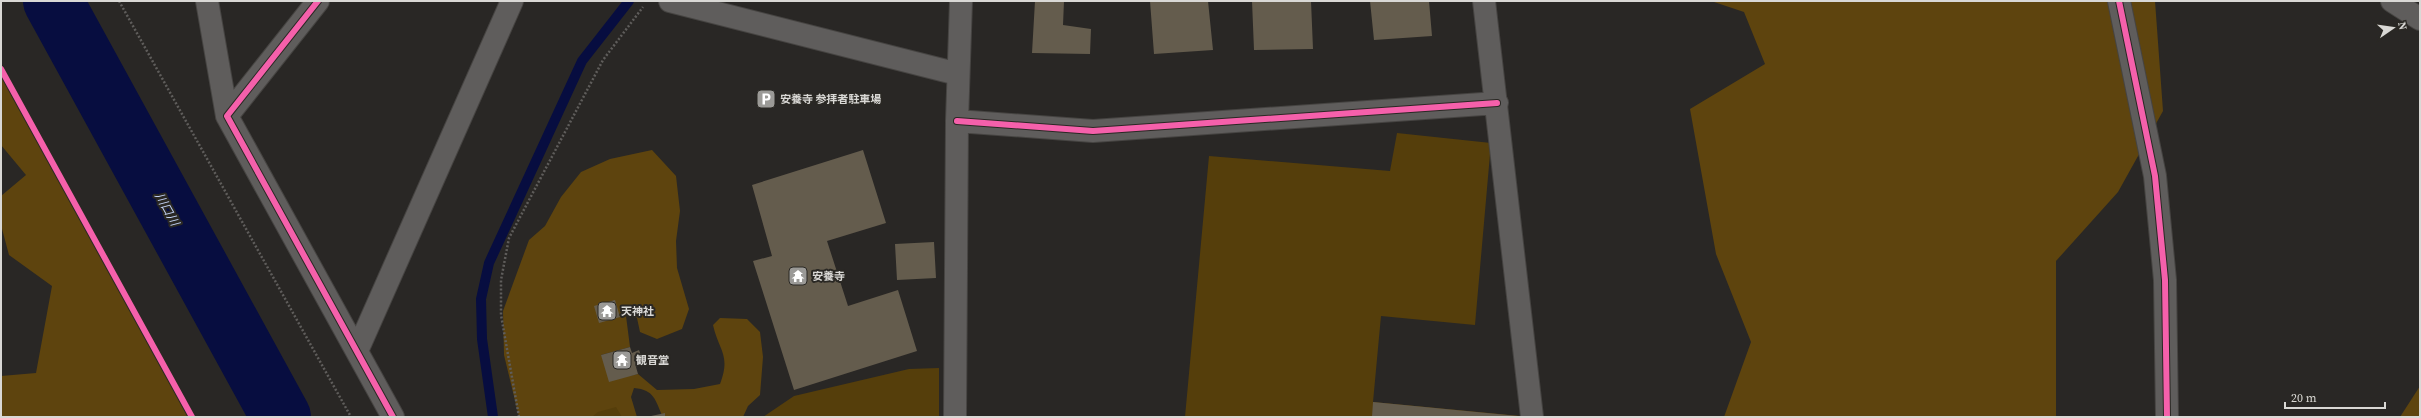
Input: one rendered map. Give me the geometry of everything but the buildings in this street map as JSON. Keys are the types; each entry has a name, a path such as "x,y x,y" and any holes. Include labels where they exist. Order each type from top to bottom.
{"street":[{"path":"207,1 227,116 393,417"},
{"path":"227,116 318,1"},
{"path":"357,351 512,1"},
{"path":"670,1 958,74"},
{"path":"955,417 957,121 961,1"},
{"path":"1484,1 1497,103 1532,417"},
{"path":"2119,1 2155,176 2165,280 2167,417"},
{"path":"2392,1 2420,19"},
{"path":"957,121 1093,131 1497,103"}],"path":[{"path":"119,1 351,417"},
{"path":"519,417 501,315 501,280 509,238 603,60 645,4"}],"shaded area":[{"path":"1711,1 2155,1 2163,111 2118,192 2056,261 2056,417 1724,417 1751,342 1716,254 1690,109 1765,64 1744,12"},
{"path":"1,72 193,417 1,417 1,376 36,373 52,286 9,255 1,225 1,196 26,175 1,145"},
{"path":"1397,133 1491,143 1475,325 1381,316 1373,402 1530,417 1185,417 1209,156 1390,171"},
{"path":"652,150 676,176 680,211 676,241 677,268 689,309 682,329 657,339 640,332 637,318 626,316 630,347 601,355 616,372 625,376 638,374 657,390 694,389 720,384 723,374 724,359 713,325 720,318 747,319 760,332 763,357 760,395 748,406 743,417 663,417 656,401 650,394 641,389 634,388 631,397 637,417 622,417 616,407 598,412 592,417 519,417 504,355 503,311 529,240 545,226 561,197 581,172 610,159"},
{"path":"939,368 939,417 763,417 794,396 909,369"},
{"path":"2420,386 2420,417 2400,417"},
{"path":"626,389 632,417 548,417"}],"waterway":[{"name":"川口川","path":"53,1 281,417"},
{"path":"493,417 482,339 481,299 489,263 582,61 629,1"}],"cycle path":[{"path":"318,1 227,116 393,417"},
{"path":"2119,1 2155,176 2165,280 2167,417"},
{"path":"1,69 192,417"},
{"path":"957,121 1093,131 1497,103"}],"place":[{"name":"安養寺 参拝者駐車場","path":"766,99"},
{"name":"安養寺","path":"798,276"},
{"name":"天神社","path":"607,311"},
{"name":"観音堂","path":"622,360"}]}
